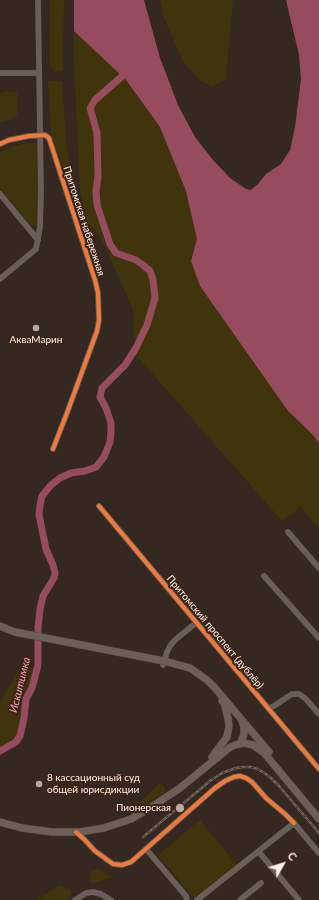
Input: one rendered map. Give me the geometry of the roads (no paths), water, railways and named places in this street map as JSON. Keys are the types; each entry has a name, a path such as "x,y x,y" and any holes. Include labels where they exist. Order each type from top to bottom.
{"main road":[{"path":"0,626 18,634"},
{"path":"0,629 6,632 190,668 215,688 257,742 319,812"},
{"path":"164,663 195,676 215,692 267,753 319,819"},
{"path":"212,757 227,737 229,726 224,702"},
{"path":"241,742 244,734 243,724"},
{"path":"0,822 28,829 52,832 76,832 104,828 131,819 153,806 180,788 229,748 249,740 257,742"},
{"path":"0,817 25,824 55,828 93,827 121,819 144,808 165,794 231,742 241,742 244,744 253,745 267,753"}],"street":[{"path":"0,278 36,249 40,227 41,192 38,0"},
{"path":"0,73 38,72"},
{"path":"0,144 13,139 40,135"},
{"name":"Притомская набережная","path":"40,135 47,136 51,142 95,280 99,309 97,331 52,449"},
{"path":"0,194 38,240"},
{"name":"Притомский проспект (дублёр)","path":"99,506 319,769"},
{"path":"288,532 319,568"},
{"path":"264,576 319,638"},
{"path":"164,663 167,652 175,640 197,622"},
{"path":"268,708 274,706 292,694 298,694 305,698 319,714"},
{"path":"76,832 95,851 113,864 122,865 131,862 215,788 225,781 240,776 252,782 266,798 286,814 319,853"},
{"path":"197,900 294,823"},
{"path":"146,849 186,896 187,900"},
{"path":"259,852 299,900"},
{"path":"240,900 261,883"},
{"path":"75,900 86,893 93,892 101,894 111,900"}],"waterway":[{"name":"Искитимка","path":"0,751 16,742 20,736 26,699 32,688 38,665 38,628 40,609 43,596 54,578 55,573 46,549 39,515 42,496 51,485 60,478 71,473 85,471 96,467 104,457 110,442 111,423 106,408 100,397 102,388 125,365 136,348 147,325 155,298 153,279 150,271 136,260 116,253 110,244 97,205 97,133 90,108 95,100 128,71 128,69"}],"railway":[{"path":"143,837 210,781 222,773 243,767 257,769 271,778 319,833"}],"place":[{"name":"АкваМарин","path":"36,328"},
{"name":"8 кассационный суд общей юрисдикции","path":"39,784"},
{"name":"Пионерская","path":"180,808"}]}
